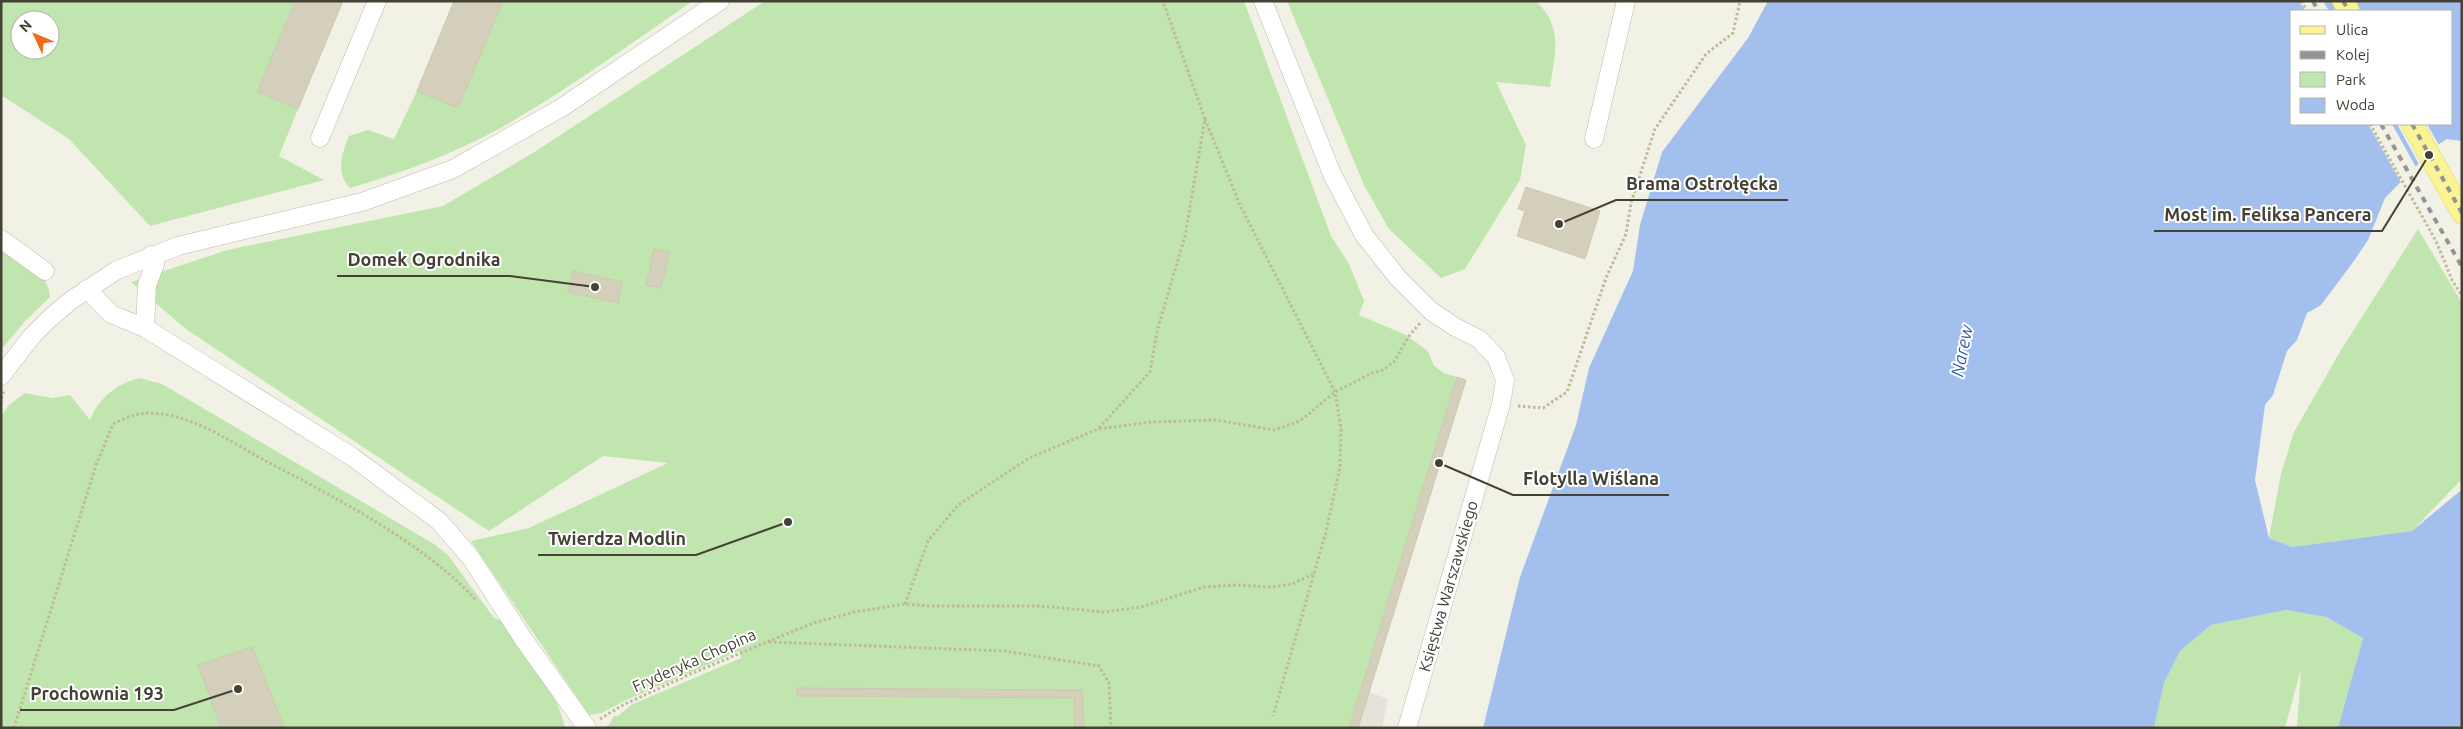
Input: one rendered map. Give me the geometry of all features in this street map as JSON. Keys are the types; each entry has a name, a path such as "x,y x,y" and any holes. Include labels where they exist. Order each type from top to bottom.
{"main road":[{"path":"2413,125 2462,213"}],"street":[{"path":"320,138 377,1"},
{"path":"1,376 32,336 70,301 116,270 178,246 362,202 453,168 562,108 720,1"},
{"name":"Księstwa Warszawskiego","path":"1263,1 1325,158 1364,236 1398,278 1432,311 1454,327 1479,339 1496,357 1505,380 1501,404 1408,728"},
{"path":"1594,139 1624,10"},
{"path":"1,239 45,271"},
{"path":"145,328 147,285 155,264 151,255"},
{"path":"87,289 111,314 145,328 351,456 439,521 471,558 524,640 587,727"}],"path":[{"path":"1163,1 1205,119 1240,205 1335,392 1341,429 1340,467 1326,532 1273,716"},
{"path":"1501,404 1543,408 1567,392 1606,278 1626,234 1631,203 1656,130 1706,54 1733,33 1740,1"},
{"path":"1098,429 1150,372 1157,331 1185,236 1205,119"},
{"path":"2371,125 2436,241 2452,280 2462,296"},
{"path":"905,604 928,541 958,505 1029,458 1098,429 1152,422 1216,420 1274,430 1300,421 1335,392 1370,374 1383,370 1394,362 1409,336"},
{"path":"14,728 96,465 113,424 135,412 167,415 199,424 282,469 396,535 448,572 479,604"},
{"name":"Fryderyka Chopina","path":"587,727 623,705 766,642 813,623 854,612 905,604 928,606 1040,606 1105,612 1141,607 1204,587 1236,585 1271,587 1292,584 1313,574"},
{"path":"766,642 1004,651 1099,666 1109,684 1111,728"}],"shaded area":[{"path":"1369,692 1388,699 1382,728 1358,728"}],"green space":[{"path":"1,1 295,1 257,92 298,109 279,156 324,180 150,226 69,139 1,95"},
{"path":"503,1 693,1 571,85 495,131 424,163 350,188 345,182 341,169 342,156 349,136 368,130 394,139 417,91 458,107"},
{"path":"765,1 1244,1 1331,236 1349,264 1364,301 1359,315 1404,334 1428,351 1434,366 1444,373 1466,380 1358,728 605,728 614,716 618,716 631,705 741,658 739,651 624,701 602,713 589,715 471,541 529,528 668,463 603,456 489,531 186,329 131,282 227,250 443,206 536,151"},
{"path":"1287,1 1536,1 1545,11 1551,21 1555,41 1550,87 1496,82 1526,145 1520,180 1465,269 1441,278 1389,229 1364,185"},
{"path":"2418,229 2462,303 2462,479 2412,531 2292,547 2269,538 2281,474 2294,432 2341,350"},
{"path":"1,246 39,273 49,288 50,297 25,321 1,350"},
{"path":"139,378 162,384 434,544 448,555 494,618 501,620 539,671 555,700 565,728 1,728 1,417 8,406 25,393 52,398 70,395 90,420 98,405 109,393 123,384"},
{"path":"2286,610 2326,617 2363,638 2338,728 2297,728 2301,669 2285,728 2154,728 2164,683 2180,651 2211,625"}],"water":[{"name":"Narew","path":"1768,1 2462,1 2462,141 2447,139 2436,146 2385,198 2368,240 2321,305 2307,313 2297,340 2287,351 2273,395 2265,405 2255,480 2269,538 2292,547 2412,531 2460,491 2462,494 2462,728 2338,728 2363,638 2326,617 2286,610 2211,625 2180,651 2164,683 2154,728 1483,728 1520,577 1576,425 1589,368 1633,271 1640,225 1662,152 1748,38"}],"pier":[{"path":"2299,1 2323,1 2328,10 2304,10"},
{"path":"2369,125 2393,125 2417,169 2402,184"},
{"path":"2398,125 2428,125 2440,147 2420,166"}],"building":[{"path":"295,1 343,1 298,109 257,92"},
{"path":"454,1 503,1 458,108 417,91"},
{"path":"1526,187 1600,211 1585,259 1517,236 1525,211 1518,209"},
{"path":"654,249 670,252 661,288 646,285"},
{"path":"573,271 622,282 618,303 568,292"},
{"path":"1457,377 1466,380 1358,728 1349,728"},
{"path":"252,647 284,728 221,728 198,665"},
{"path":"797,688 1082,690 1084,728 1075,728 1074,698 797,696"}],"railway":[{"path":"2313,1 2318,10"},
{"path":"2343,1 2348,10"},
{"path":"2382,125 2462,267"},
{"path":"2413,125 2462,213"}],"place":[{"name":"Most im. Feliksa Pancera","path":"2429,155"},
{"name":"Brama Ostrołęcka","path":"1559,224"},
{"name":"Domek Ogrodnika","path":"595,287"},
{"name":"Flotylla Wiślana","path":"1439,463"},
{"name":"Twierdza Modlin","path":"788,522"},
{"name":"Prochownia 193","path":"238,689"}]}
